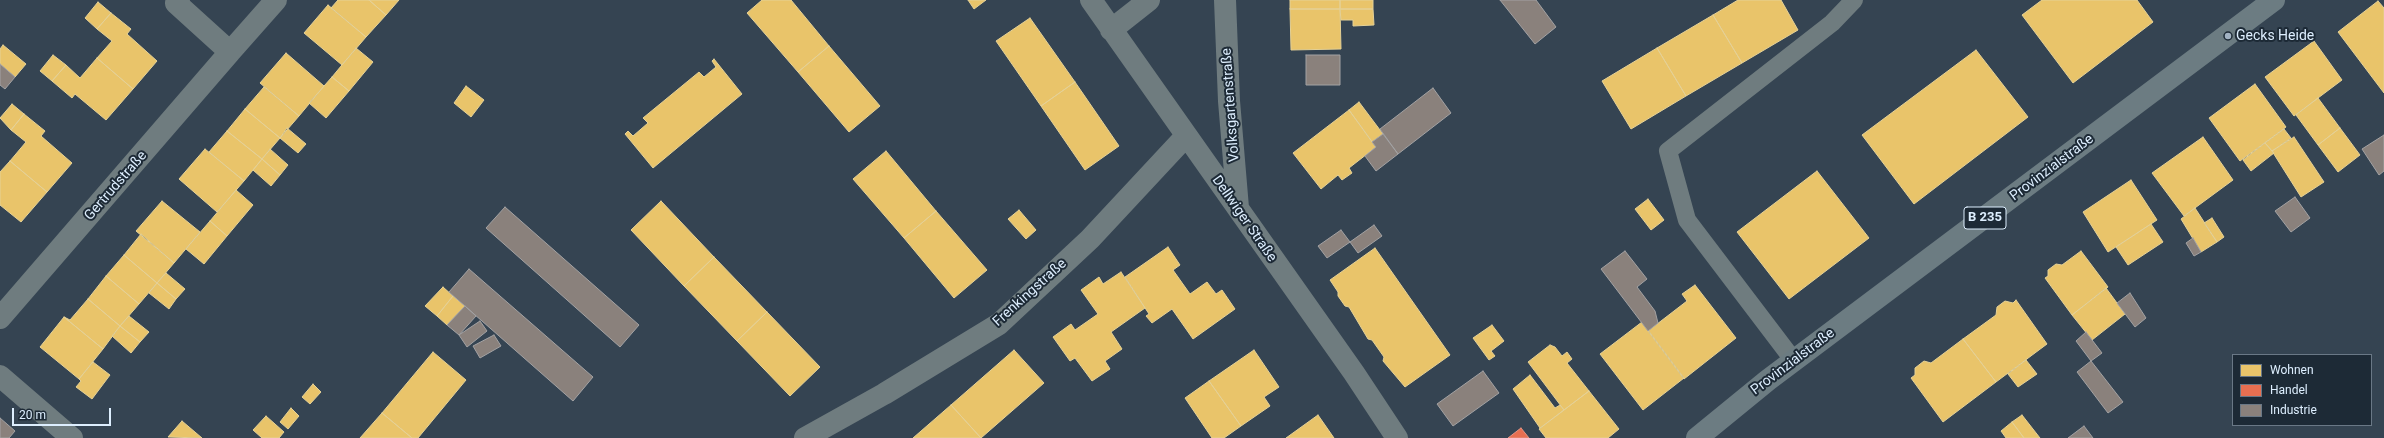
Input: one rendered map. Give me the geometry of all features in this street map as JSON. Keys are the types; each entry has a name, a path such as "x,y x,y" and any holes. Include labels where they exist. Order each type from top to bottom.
{"main road":[{"name":"Provinzialstraße","path":"1697,438 1794,361 2274,0"}],"street":[{"path":"179,0 176,4 230,52"},
{"name":"Gertrudstraße","path":"0,318 276,0"},
{"name":"Dellwiger Straße","path":"1090,0 1238,209 1397,438"},
{"path":"1111,30 1149,0"},
{"name":"Volksgartenstraße","path":"1225,0 1229,101 1238,209"},
{"name":"Frenkingstraße","path":"805,438 884,394 999,324 1090,239 1186,136"},
{"path":"0,376 72,438"}],"lane":[{"path":"1794,361 1687,220 1668,151 1832,22 1854,0"}],"building: Wohnen":[{"path":"338,0 369,0 386,15 366,37 331,8"},
{"path":"369,0 399,0 386,15"},
{"path":"762,0 791,0 829,46 798,72 747,13"},
{"path":"968,0 986,0 974,9"},
{"path":"1290,0 1340,0 1340,9 1290,9"},
{"path":"1340,0 1373,0 1373,9 1340,9"},
{"path":"1738,0 1781,0 1798,30 1742,63 1713,15"},
{"path":"2042,0 2137,0 2153,22 2073,83 2022,15"},
{"path":"2378,1 2384,8 2384,93 2338,32"},
{"path":"98,2 111,13 97,29 85,18"},
{"path":"328,5 366,37 342,65 304,33"},
{"path":"1290,9 1340,9 1341,49 1291,50"},
{"path":"1340,9 1373,9 1374,25 1353,26 1353,20 1341,20"},
{"path":"111,13 131,29 127,34 157,61 133,89 97,58 112,41 97,29"},
{"path":"1713,15 1742,63 1686,96 1657,48"},
{"path":"1030,18 1075,82 1041,106 996,41"},
{"path":"2314,41 2342,80 2294,116 2265,77"},
{"path":"3,45 26,64 15,77 0,64 0,49"},
{"path":"829,46 880,106 849,132 798,72"},
{"path":"356,48 373,62 349,91 332,77"},
{"path":"1657,48 1686,96 1631,129 1602,81"},
{"path":"1976,50 2028,117 1914,204 1862,135"},
{"path":"286,53 324,86 299,116 260,83"},
{"path":"53,55 66,65 52,81 40,71"},
{"path":"97,58 133,89 106,120 75,94 72,98 52,81 66,65 80,78"},
{"path":"714,59 742,94 653,168 625,134 628,131 633,136 648,123 643,118 699,72 704,77 716,67 712,61"},
{"path":"332,77 349,91 326,118 309,103"},
{"path":"1075,82 1119,146 1085,170 1041,106"},
{"path":"2255,84 2286,127 2240,161 2209,118"},
{"path":"466,86 484,100 471,117 454,103"},
{"path":"264,87 299,116 280,138 245,109"},
{"path":"2318,98 2340,128 2318,145 2296,115"},
{"path":"1359,102 1383,134 1372,142 1349,110"},
{"path":"12,104 24,114 11,130 0,118"},
{"path":"245,109 280,138 262,159 227,131"},
{"path":"1349,110 1376,147 1349,168 1352,173 1342,180 1338,175 1321,189 1293,153"},
{"path":"24,114 45,131 41,136 72,163 47,192 10,161 26,142 11,130"},
{"path":"287,128 306,144 298,153 280,138"},
{"path":"2340,128 2360,155 2338,172 2318,145"},
{"path":"2284,129 2291,138 2272,151 2265,143"},
{"path":"227,131 262,159 244,181 209,152"},
{"path":"2203,137 2233,180 2184,216 2152,173"},
{"path":"2294,137 2324,182 2301,197 2272,151"},
{"path":"2265,143 2274,153 2251,171 2243,160"},
{"path":"205,149 244,181 217,212 179,179"},
{"path":"270,149 288,165 280,175 262,159"},
{"path":"886,151 936,211 904,238 853,179"},
{"path":"262,159 280,175 271,186 253,170"},
{"path":"10,161 47,192 21,222 0,205 0,172"},
{"path":"1817,171 1869,238 1789,299 1737,232"},
{"path":"2131,180 2157,220 2108,252 2083,212"},
{"path":"236,190 253,205 227,236 210,221"},
{"path":"1648,199 1664,220 1651,230 1635,209"},
{"path":"162,201 200,232 174,263 136,231"},
{"path":"661,201 714,257 684,286 631,230"},
{"path":"2195,208 2217,242 2201,252 2181,219"},
{"path":"1019,210 1036,230 1026,239 1008,219"},
{"path":"936,211 987,270 954,298 904,238"},
{"path":"2212,218 2224,237 2217,242 2204,223"},
{"path":"210,221 227,236 204,264 186,249"},
{"path":"2151,224 2163,242 2128,265 2116,247"},
{"path":"141,234 174,263 157,283 124,255"},
{"path":"1168,247 1180,265 1173,270 1190,294 1207,282 1216,294 1222,290 1235,309 1193,339 1172,309 1152,323 1146,316 1149,314 1125,277"},
{"path":"1375,248 1450,355 1405,387 1383,361 1384,357 1372,340 1368,339 1349,307 1345,306 1338,296 1338,292 1330,280"},
{"path":"2081,251 2108,287 2072,315 2045,278 2048,276 2048,270 2056,264 2062,265"},
{"path":"124,255 157,283 139,304 106,276"},
{"path":"714,257 767,312 737,341 684,286"},
{"path":"1121,272 1145,308 1111,332 1122,349 1105,361 1110,369 1092,381 1075,358 1070,361 1053,337 1071,324 1075,330 1098,314 1081,290 1099,277 1103,284"},
{"path":"166,273 185,289 176,299 157,283"},
{"path":"106,276 139,304 120,326 88,299"},
{"path":"157,283 176,299 169,309 149,293"},
{"path":"1695,285 1736,338 1684,379 1648,331 1687,301 1682,294"},
{"path":"443,287 453,296 437,316 425,306"},
{"path":"2106,288 2125,314 2092,340 2072,315"},
{"path":"453,296 465,306 447,325 437,316"},
{"path":"88,299 120,326 103,349 64,317 70,320"},
{"path":"2016,300 2047,344 1996,382 1963,339 1996,315 1997,307 2005,301 2013,303"},
{"path":"767,312 820,367 790,396 737,341"},
{"path":"129,316 149,332 140,342 120,326"},
{"path":"64,317 103,349 79,379 40,347"},
{"path":"1642,322 1684,378 1643,410 1600,354"},
{"path":"1492,325 1504,341 1491,351 1495,356 1489,360 1473,338"},
{"path":"120,326 140,342 131,353 112,336"},
{"path":"1963,339 1996,382 1943,422 1911,378 1915,375 1915,368 1924,361 1931,363"},
{"path":"1550,345 1555,347 1562,356 1567,352 1572,359 1567,363 1589,391 1564,410 1528,362"},
{"path":"1014,350 1044,383 981,438 951,405"},
{"path":"1254,350 1279,387 1264,397 1270,406 1241,426 1209,381"},
{"path":"433,352 466,380 418,438 412,438 382,413"},
{"path":"2026,360 2037,374 2018,387 2008,374"},
{"path":"93,362 110,375 92,399 76,387 81,381 79,379"},
{"path":"1530,375 1555,408 1560,405 1564,410 1540,428 1513,389"},
{"path":"1209,381 1241,426 1224,438 1212,438 1185,398"},
{"path":"313,384 321,392 310,404 302,397"},
{"path":"1589,391 1619,429 1608,438 1546,438 1539,429"},
{"path":"951,405 981,438 913,438"},
{"path":"291,408 299,416 288,429 280,422"},
{"path":"382,413 412,438 360,438"},
{"path":"1318,415 1334,438 1286,438"},
{"path":"2022,415 2040,438 2024,438 2012,422"},
{"path":"266,416 284,432 279,438 262,438 253,430"},
{"path":"182,421 202,438 168,437"},
{"path":"2012,422 2024,438 2006,438 2001,431"}],"building: Handel":[{"path":"1521,428 1529,438 1508,438"}],"building: Industrie":[{"path":"1500,0 1536,0 1556,27 1535,44"},
{"path":"1306,55 1340,55 1340,85 1306,85"},
{"path":"0,64 15,77 5,89 0,85"},
{"path":"1433,88 1451,113 1398,154 1380,129"},
{"path":"1383,134 1398,154 1376,171 1365,156 1376,147 1372,142"},
{"path":"2384,135 2384,171 2379,175 2362,149"},
{"path":"2295,197 2310,218 2291,232 2275,211"},
{"path":"505,207 639,325 620,347 486,228"},
{"path":"1374,225 1382,236 1358,253 1350,242"},
{"path":"1341,230 1350,242 1327,258 1318,246"},
{"path":"2193,238 2201,252 2194,256 2186,243"},
{"path":"1625,251 1647,279 1637,287 1655,311 1658,323 1648,331 1601,269"},
{"path":"469,269 593,377 573,401 449,292"},
{"path":"2130,293 2146,318 2135,327 2117,303"},
{"path":"465,306 476,316 459,335 447,325"},
{"path":"480,321 487,331 467,347 459,335"},
{"path":"2086,332 2102,353 2091,361 2076,341"},
{"path":"494,335 501,346 480,358 473,346"},
{"path":"2091,361 2123,402 2108,413 2077,372"},
{"path":"1483,371 1499,393 1453,426 1437,404"},
{"path":"0,418 15,431 9,438 0,438"},
{"path":"2084,426 2093,438 2068,438"}],"place":[{"name":"Gecks Heide","path":"2228,36"}]}
